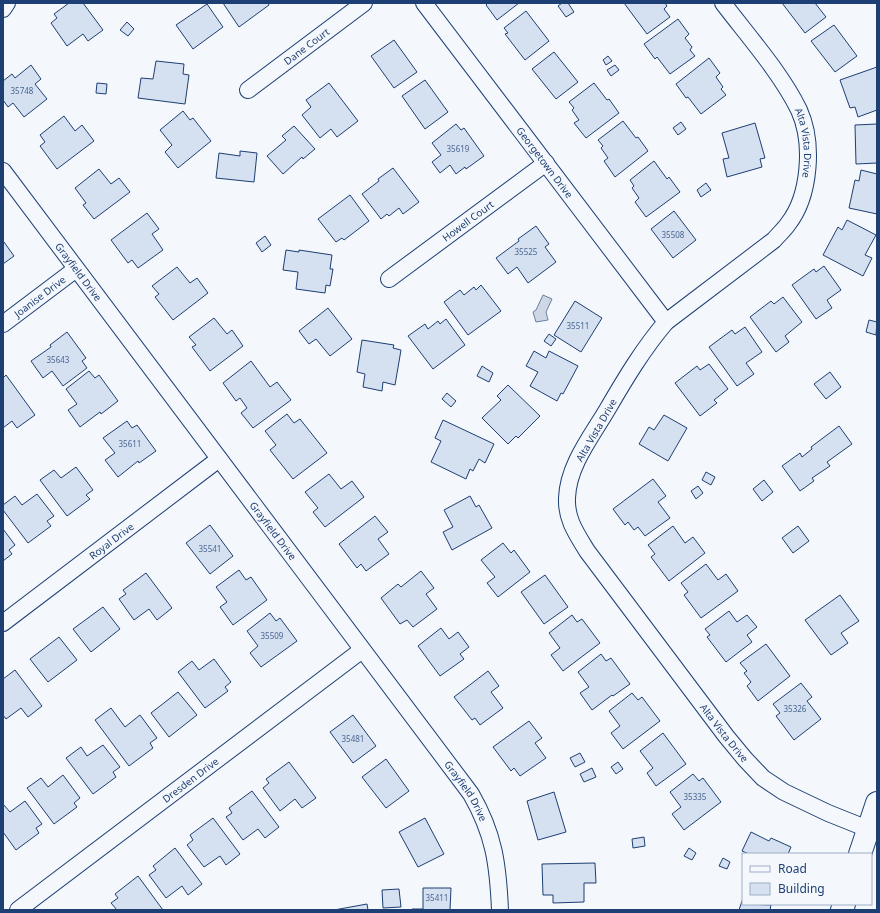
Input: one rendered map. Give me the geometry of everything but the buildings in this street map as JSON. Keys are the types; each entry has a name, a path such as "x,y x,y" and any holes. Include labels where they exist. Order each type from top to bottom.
{"street":[{"path":"3,9 7,3"},
{"name":"Dane Court","path":"248,90 364,3"},
{"name":"Georgetown Drive","path":"424,3 666,322"},
{"name":"Alta Vista Drive","path":"723,3 784,84 799,112 806,137 809,160 804,190 789,224 774,240 666,322 652,338 636,361 580,456 571,476 567,497 569,518 576,534 587,551 726,736 763,778 784,792 828,813 868,829"},
{"name":"Howell Court","path":"389,279 546,163"},
{"name":"Grayfield Drive","path":"3,171 471,794 488,827 495,853 499,884 500,910"},
{"name":"Joanise Drive","path":"3,324 76,269"},
{"name":"Royal Drive","path":"3,623 219,459"},
{"name":"Dresden Drive","path":"18,910 362,650"},
{"path":"860,853 877,803"}],"shaded area":[{"path":"543,295 552,299 546,312 548,320 536,322 533,312 536,310"}]}
